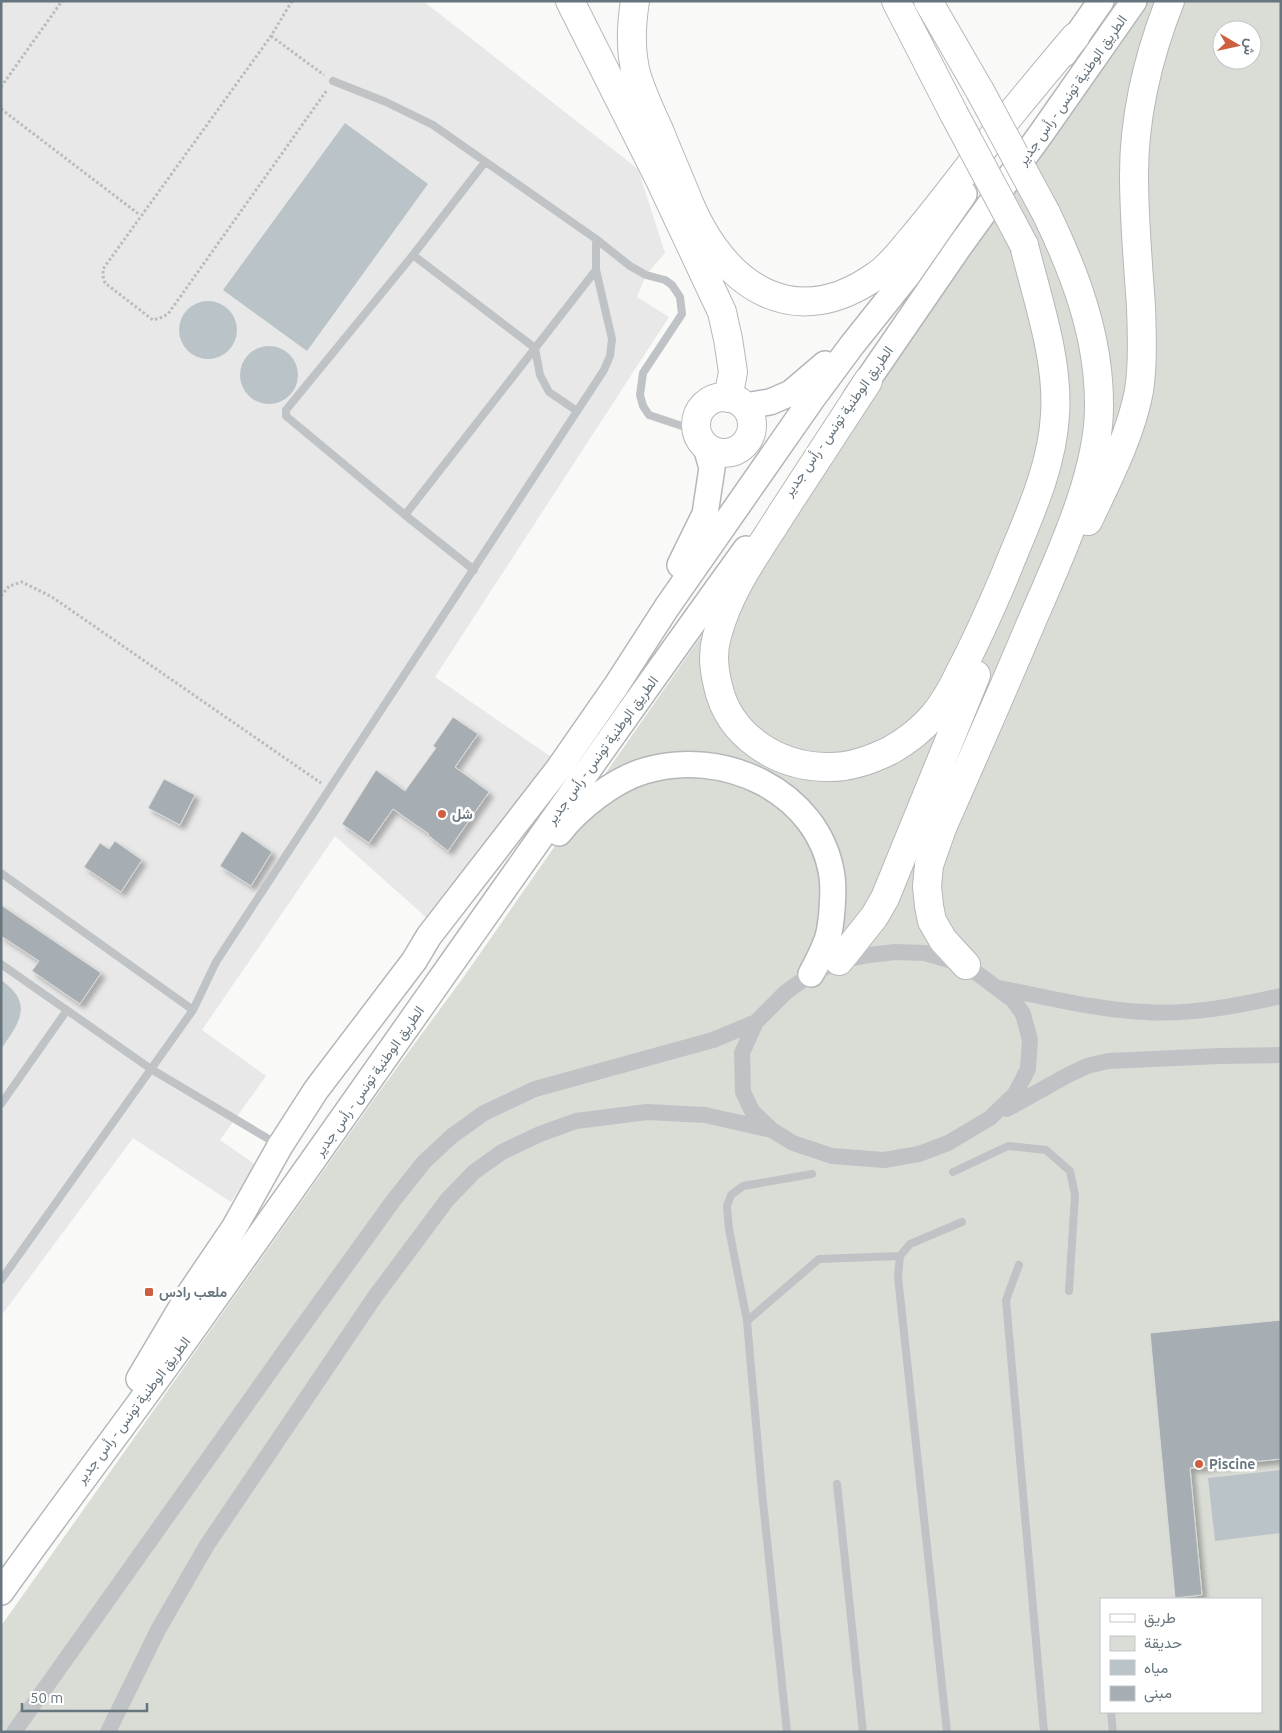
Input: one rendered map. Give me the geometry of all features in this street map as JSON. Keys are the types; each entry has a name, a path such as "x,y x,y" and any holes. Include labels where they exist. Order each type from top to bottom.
{"highway":[{"path":"570,1 660,180 722,312 728,339 736,402"},
{"path":"634,1 632,44 637,76 693,212 724,263 742,280 761,292 792,301 809,301 842,295 878,275 928,220 1012,111 1075,37"},
{"path":"880,1 901,31 926,60"},
{"path":"839,961 874,917 885,898 962,708 1045,512 1061,462 1069,416 1069,382 1065,350 1052,301 896,1"},
{"path":"928,1 980,91 1063,248 1076,281 1090,328 1098,378 1098,422 1093,455 1076,514 1055,568 942,828 930,865 927,886 932,921 943,940 966,965"},
{"path":"1018,653 1093,511 1126,438 1139,390 1142,360 1134,176 1135,145 1145,79 1152,51 1170,1"},
{"path":"868,381 736,585 716,637 713,658 720,696 741,731 770,753 809,766 828,768 852,765 890,750 920,729 935,714 948,696 995,598 1043,477 1055,417 1056,392 1053,362 1024,245"},
{"path":"715,399 736,402 750,416 752,426 750,436 744,445 736,451 726,453 715,452 701,439 697,418 704,406 715,399"}],"main road":[{"name":"الطريق الوطنية تونس - رأس جدير","path":"69,1497 190,1293 234,1228 280,1146 316,1090 414,961 429,936 559,768 724,526 852,345 907,276 1101,1"},
{"name":"الطريق الوطنية تونس - رأس جدير","path":"1,1592 204,1315 593,762 868,381 959,247 1134,1"},
{"path":"736,402 770,402 790,393 819,368 852,345"},
{"path":"616,686 631,644 678,568 705,514 712,468 701,439"},
{"path":"473,934 564,826 600,794 643,771 667,766 710,766 732,770 754,778 775,789 793,803 809,821 820,839 832,875 833,890 828,938 812,974"}],"street":[{"path":"990,1118 1015,1094 1028,1069 1030,1040 1023,1014 1013,1000 966,965 925,953 895,952 869,955 839,961 812,974 786,992 756,1022 742,1053 743,1092 752,1111 772,1130 793,1143 832,1156 884,1160 919,1154 948,1143 990,1118 1087,1066 1108,1062 1210,1056 1281,1056"},
{"path":"998,988 1105,1008 1146,1012 1184,1012 1281,996"},
{"path":"14,1732 300,1329 393,1201 424,1162 452,1136 484,1113 535,1089 713,1040 756,1022"},
{"path":"108,1732 158,1630 207,1545 374,1298 448,1200 474,1172 502,1152 540,1134 576,1121 647,1112 705,1116 772,1130"}],"lane":[{"path":"333,81 386,102 433,125 596,239 630,266 646,276 665,280 672,285 680,297 682,314 643,373 640,396 643,406 650,415 701,439"},
{"path":"474,570 404,515 286,416 285,413 414,255 485,162"},
{"path":"1,1280 193,1010 216,962 604,370 610,356 612,340 596,270 596,239"},
{"path":"414,255 535,348 540,375 549,392 577,411"},
{"path":"404,515 596,270"},
{"path":"1,873 193,1010"},
{"path":"1,964 151,1069 280,1146"},
{"path":"1,1104 67,1010"},
{"path":"953,1172 1008,1146 1046,1150 1070,1171 1075,1195 1069,1291"},
{"path":"787,1732 762,1492 747,1322 729,1229 727,1206 731,1195 744,1186 812,1174"},
{"path":"947,1732 898,1277 900,1256 910,1244 962,1222"},
{"path":"747,1322 819,1259 900,1256"},
{"path":"1019,1265 1006,1300 1044,1732"},
{"path":"837,1484 863,1732"},
{"path":"1111,1713 1113,1732"}],"path":[{"path":"1,87 62,1"},
{"path":"271,36 333,81 168,314 153,320 105,283 103,269 140,215 271,36 292,1"},
{"path":"1,109 140,215"},
{"path":"1,596 9,586 22,582 52,597 330,789"}],"shaded area":[{"path":"1,1 423,1 638,169 665,253 646,275 637,297 669,317 435,677 557,761 438,928 335,836 202,1030 266,1076 220,1140 256,1165 231,1202 133,1138 1,1316"}],"green space":[{"path":"1144,1 1281,1 1281,1732 1,1732 1,1626 377,1095 465,975"}],"water":[{"path":"345,123 428,184 307,351 223,290"},
{"path":"202,301 214,301 229,309 237,324 237,336 229,351 214,359 202,359 187,351 179,336 179,324 187,309"},
{"path":"263,346 275,346 290,354 298,369 298,381 290,396 275,404 263,404 248,396 240,381 240,369 248,354"},
{"path":"1,980 11,988 21,1005 14,1030 1,1049"},
{"path":"1281,1470 1281,1533 1215,1541 1208,1478"}],"building":[{"path":"453,717 478,734 455,767 489,792 448,851 429,834 393,809 369,843 342,824 376,770 405,791 436,748 433,746"},
{"path":"164,779 195,795 180,825 148,808"},
{"path":"242,831 272,852 251,886 220,866"},
{"path":"115,841 142,860 121,892 84,867 100,843 109,849"},
{"path":"1,905 101,973 80,1004 32,971 39,961 1,936"},
{"name":"Piscine","path":"1281,1320 1281,1459 1190,1468 1202,1595 1175,1598 1150,1333"}],"place":[{"name":"شل","path":"442,814"},
{"name":"ملعب رادس","path":"149,1292"},
{"name":"Piscine","path":"1199,1464"}]}
